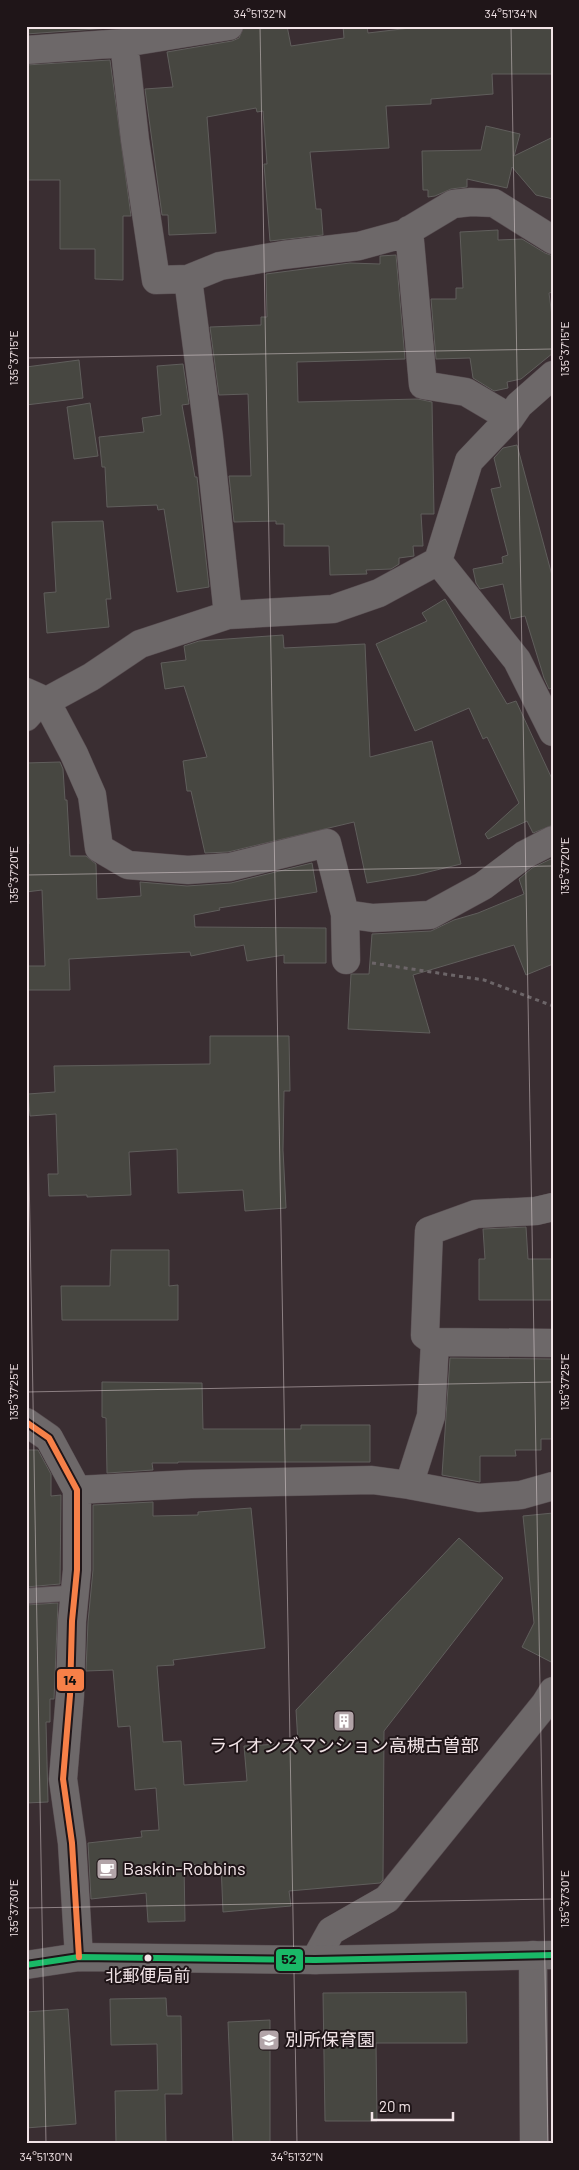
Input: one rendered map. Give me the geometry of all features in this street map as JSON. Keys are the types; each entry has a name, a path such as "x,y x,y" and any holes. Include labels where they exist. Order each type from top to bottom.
{"street":[{"path":"26,50 124,44 229,26"},
{"path":"124,44 135,140 156,280 188,279 220,266 282,255 359,246 403,234 453,204 471,202 494,203 553,240"},
{"path":"409,230 423,385 466,392 510,418"},
{"path":"188,279 209,438 228,615"},
{"path":"346,960 346,914 327,843 230,867 188,870 128,865 99,848 92,795 74,754 33,703 91,677 140,644 228,615 333,609 379,593 438,560 469,461 510,418 519,405 553,375"},
{"path":"438,560 516,660 550,718"},
{"path":"346,914 374,918 430,915 483,886 524,856 553,840"},
{"path":"553,1208 536,1211 476,1214 430,1230 424,1335 435,1342 553,1343"},
{"path":"409,1485 431,1416 435,1342"},
{"path":"26,1422 49,1438 77,1490 77,1570 63,1779 72,1843 79,1957"},
{"path":"77,1490 191,1484 372,1480 479,1498 521,1495 553,1486"},
{"path":"315,1960 331,1931 388,1899 465,1805 545,1704 553,1691"},
{"path":"26,1965 79,1957 315,1960 543,1955 534,2144"}],"lane":[{"path":"26,1596 74,1593"}],"path":[{"path":"346,960 484,980 553,1006"}],"building":[{"path":"26,26 110,26 110,28 26,34"},
{"path":"244,26 287,26 291,46 344,38 343,26 367,26 368,33 427,26 553,29 553,74 492,74 493,94 431,99 431,104 386,106 389,148 310,152 316,209 321,209 323,235 270,241 264,164 267,164 263,111 257,112 256,108 207,117 216,233 169,235 168,215 162,215 145,89 173,87 167,52 232,41 239,38"},
{"path":"110,60 131,216 123,216 123,280 95,279 95,249 60,249 60,180 26,180 26,65"},
{"path":"486,126 520,134 514,156 553,137 553,199 536,195 512,167 507,188 467,179 467,187 451,189 428,197 428,190 423,190 422,151 481,150"},
{"path":"498,230 498,240 522,239 553,256 553,292 549,293 553,324 553,353 521,379 507,382 508,388 494,391 473,378 470,358 436,359 431,299 456,299 456,288 463,288 460,232"},
{"path":"396,255 405,359 297,362 298,402 418,399 432,402 434,514 421,514 423,546 413,546 414,556 399,558 399,564 391,569 366,570 367,574 330,575 329,546 284,546 284,524 276,524 276,521 234,522 229,476 251,476 248,394 219,395 210,327 261,325 261,317 267,317 266,274 350,263 380,264 380,256"},
{"path":"79,360 83,398 26,405 26,367"},
{"path":"183,364 189,404 182,405 195,477 197,477 209,587 177,592 164,509 158,510 157,505 107,507 105,467 102,467 99,437 144,432 142,418 161,415 157,366"},
{"path":"90,403 98,456 74,459 67,407"},
{"path":"517,445 553,579 553,688 549,689 525,616 511,619 503,584 480,589 476,583 473,569 503,563 502,557 508,555 491,489 501,487 494,458 503,448"},
{"path":"103,521 111,599 106,599 109,627 47,633 44,593 56,592 52,522"},
{"path":"445,599 507,704 516,701 553,781 553,825 533,833 527,821 488,839 485,834 519,803 487,737 483,739 469,708 415,731 376,644 427,621 422,613"},
{"path":"283,635 284,648 365,644 370,757 432,741 461,864 416,875 367,883 354,822 228,852 205,853 191,791 187,791 183,761 207,757 184,686 165,689 161,663 186,660 184,646 199,641"},
{"path":"60,762 63,769 65,800 67,800 70,856 86,856 96,864 97,899 141,896 140,882 187,886 231,883 312,863 317,892 219,908 220,910 194,915 195,927 326,928 326,963 284,963 284,955 247,961 244,945 191,956 190,952 69,959 70,990 26,990 26,966 45,966 42,890 26,892 26,844 29,844 26,763"},
{"path":"553,858 553,964 526,975 514,945 413,975 430,1033 348,1029 351,974 369,974 372,934 431,931 454,920 478,913 524,894 519,879 532,868"},
{"path":"210,1036 289,1036 290,1091 284,1091 283,1150 286,1208 245,1211 243,1190 178,1193 177,1149 129,1152 131,1195 49,1196 48,1174 58,1174 56,1114 30,1116 28,1094 55,1092 54,1066 210,1064"},
{"path":"526,1227 528,1259 553,1259 553,1300 479,1300 479,1259 485,1259 483,1229"},
{"path":"111,1250 169,1250 169,1286 178,1285 178,1320 62,1320 61,1286 110,1286"},
{"path":"450,1358 553,1359 553,1439 541,1439 541,1450 515,1450 516,1456 480,1456 480,1482 442,1475"},
{"path":"102,1382 202,1383 203,1429 301,1429 301,1425 370,1425 370,1462 152,1463 153,1470 107,1473 106,1418 102,1417"},
{"path":"26,1450 38,1450 51,1474 51,1496 61,1495 60,1584 26,1587"},
{"path":"153,1502 153,1516 198,1515 198,1512 251,1508 265,1648 173,1660 174,1665 157,1666 163,1742 181,1741 184,1785 247,1781 244,1746 298,1743 296,1710 459,1538 503,1578 384,1731 383,1880 380,1883 289,1891 291,1906 223,1912 221,1864 184,1865 185,1921 148,1922 146,1893 91,1899 88,1843 142,1837 141,1831 159,1830 156,1788 135,1790 130,1726 118,1727 113,1670 86,1671 93,1570 93,1505"},
{"path":"553,1513 553,1663 522,1647 534,1623 523,1516"},
{"path":"58,1603 54,1699 50,1699 50,1722 46,1722 48,1802 26,1803 26,1605"},
{"path":"466,1992 467,2043 376,2043 377,2121 325,2121 323,1993"},
{"path":"166,1998 167,2016 181,2016 182,2094 165,2094 166,2144 116,2144 115,2091 158,2090 157,2044 111,2045 110,1999"},
{"path":"68,2009 76,2124 26,2128 26,2012"},
{"path":"270,2020 270,2144 233,2144 228,2022"}],"transit line":[{"name":"14","path":"26,1422 49,1438 77,1490 77,1570 72,1621 70,1695 63,1779 72,1843 79,1957"},
{"name":"52","path":"26,1965 79,1957 315,1960 553,1955"}],"place":[{"name":"ライオンズマンション高槻古曽部","path":"344,1721"},
{"name":"Baskin-Robbins","path":"107,1869"},
{"name":"北郵便局前","path":"148,1958"},
{"name":"別所保育園","path":"269,2040"}]}
